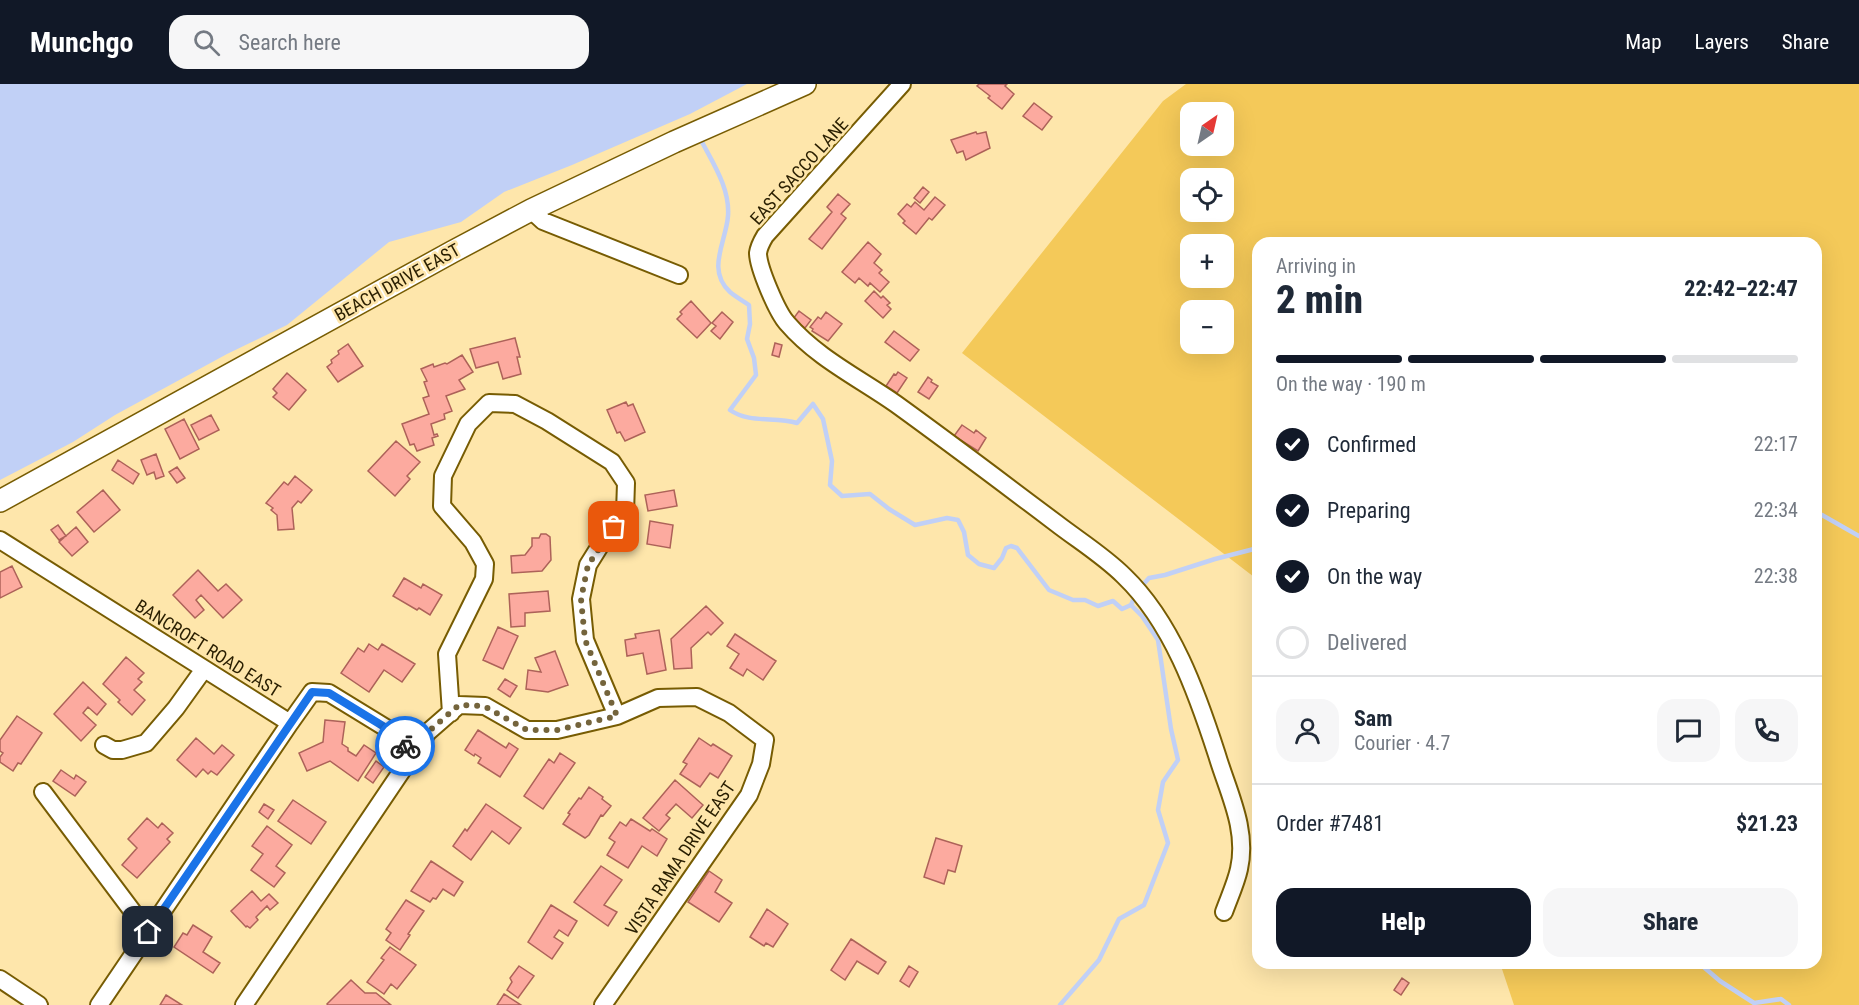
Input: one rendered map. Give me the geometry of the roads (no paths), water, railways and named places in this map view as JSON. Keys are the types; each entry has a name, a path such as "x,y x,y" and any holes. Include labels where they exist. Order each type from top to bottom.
{"main road":[{"name":"BEACH DRIVE EAST","path":"0,501 531,210 674,142 805,84"}],"street":[{"name":"EAST SACCO LANE","path":"903,84 765,236 758,253 760,265 780,313 786,322 813,348 983,467 1123,575 1158,615 1196,694 1234,804 1242,839 1239,868 1224,912"},
{"path":"531,210 543,221 679,275"},
{"path":"451,712 447,654 484,579 485,564 473,542 442,506 443,476 468,424 489,403 515,404 547,421 612,462 626,483 625,513 588,565 581,599 585,640 617,716"},
{"name":"BANCROFT ROAD EAST","path":"0,540 290,723"},
{"path":"104,744 113,750 122,750 146,743 176,708 204,669"},
{"path":"99,1005 312,692 329,693 391,731 413,754"},
{"name":"VISTA RAMA DRIVE EAST","path":"244,1005 428,732 459,705 484,706 527,730 557,730 617,716 658,698 697,697 729,713 765,740 761,764 749,795 603,1005"},
{"path":"43,792 148,932"},
{"path":"0,979 39,1005"}],"water":[{"path":"0,84 747,84 690,114 504,192 461,222 389,242 287,325 227,354 115,415 73,442 0,480"}],"waterway":[{"path":"702,142 724,187 728,206 727,226 719,256 719,274 730,292 749,305 750,324 747,339 754,358 756,375 730,410 746,417 797,423 813,404 823,419 832,461 830,485 842,496 870,494 915,525 947,518 958,520 964,532 968,555 979,564 994,568 1006,548 1011,546 1017,548 1049,590 1073,600 1085,600 1098,606 1113,601 1122,609 1131,605 1136,594"},
{"path":"1822,515 1859,536"},
{"path":"1141,587 1149,578 1252,550"},
{"path":"1060,1005 1099,960 1119,919 1144,905 1168,843 1158,810 1163,782 1178,760 1171,729 1158,640 1142,616 1131,605"},
{"path":"1706,969 1754,1003 1781,999 1789,1005"}]}
